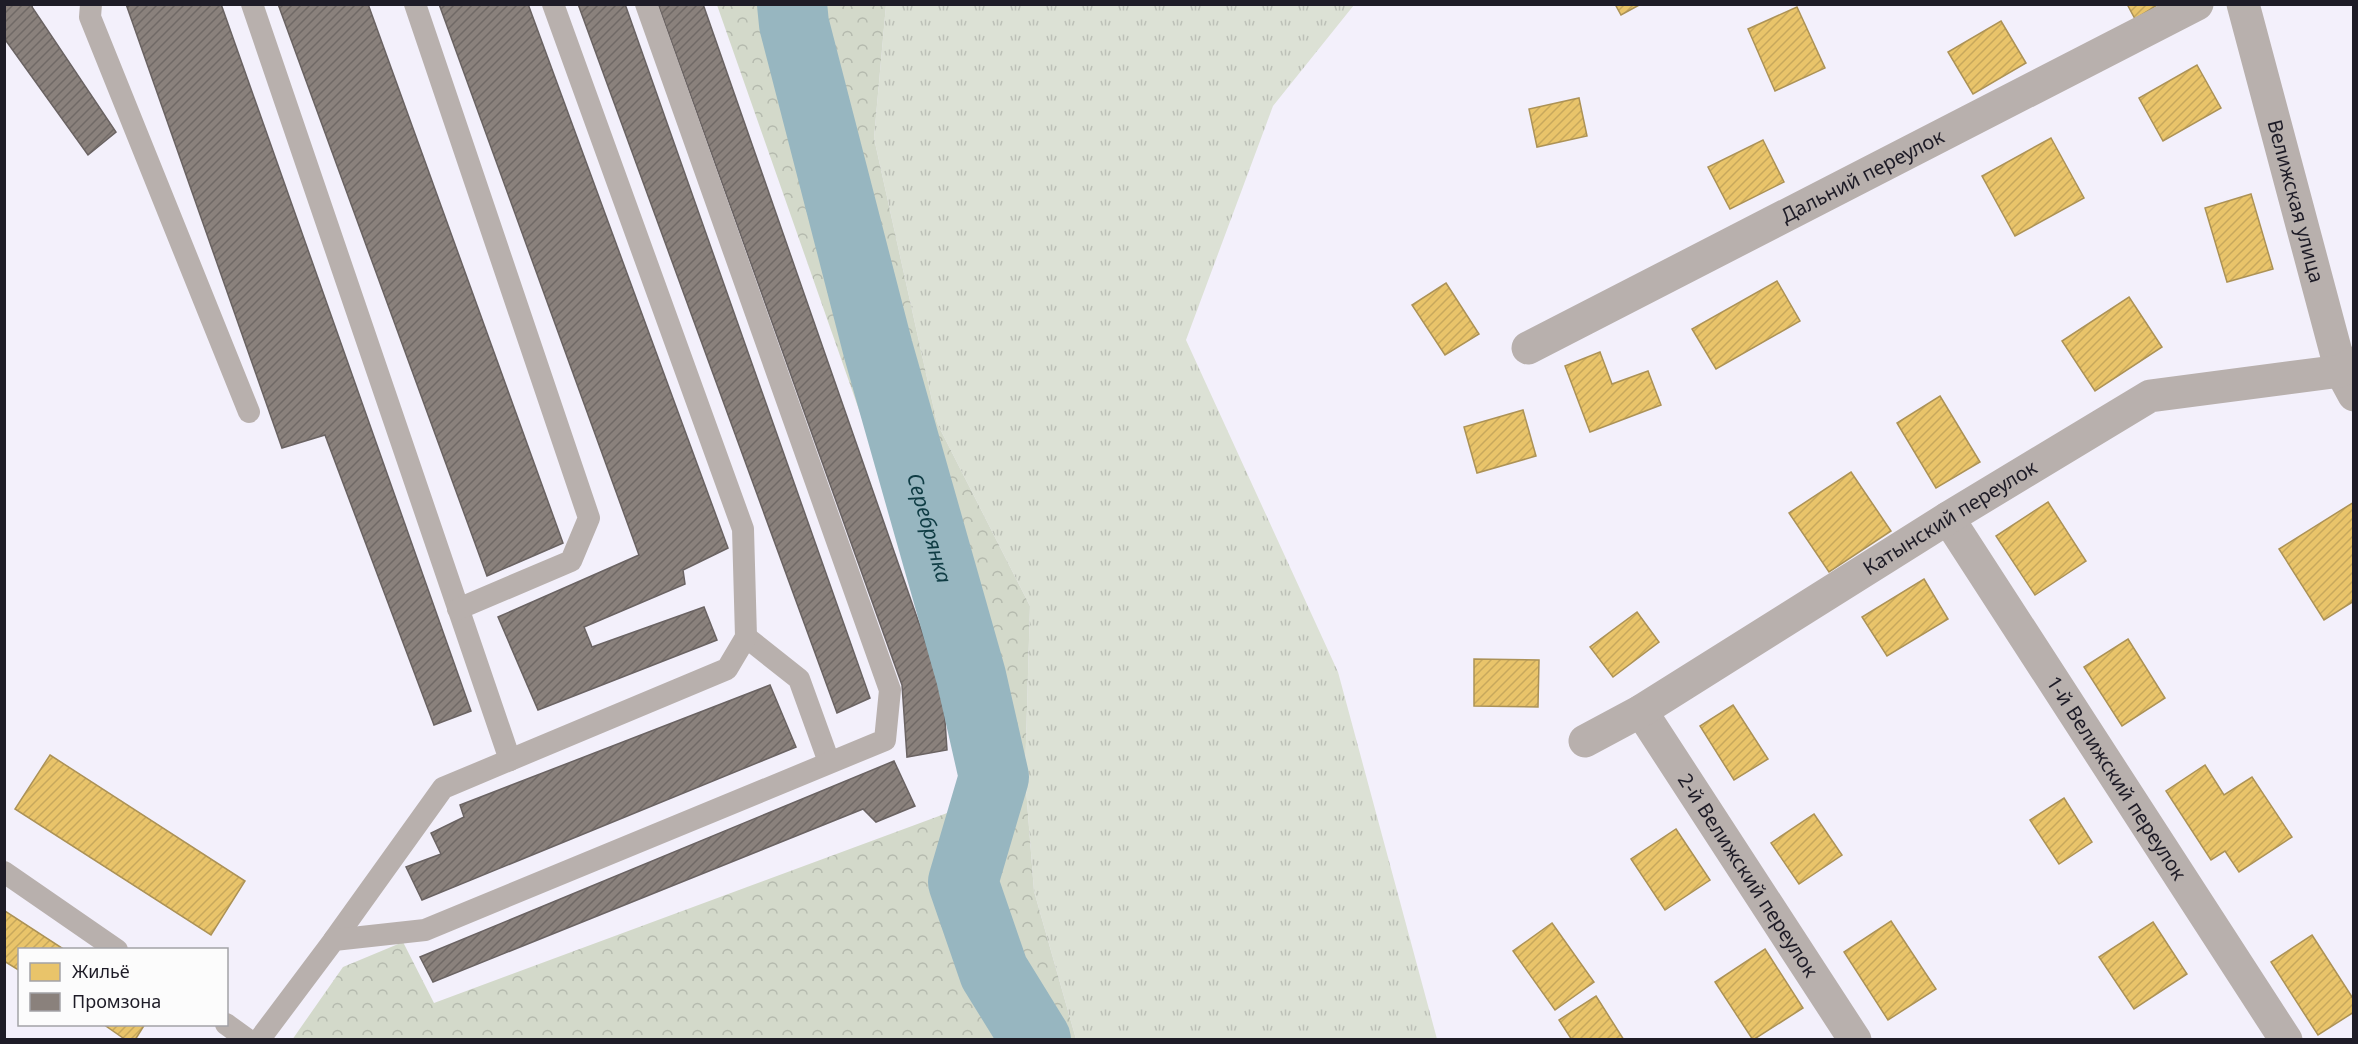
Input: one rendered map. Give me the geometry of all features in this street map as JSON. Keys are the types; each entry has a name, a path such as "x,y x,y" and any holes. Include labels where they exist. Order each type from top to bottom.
{"street":[{"name":"Дальний переулок","path":"1528,348 2198,4"},
{"name":"Велижская улица","path":"2243,4 2349,376"},
{"name":"Катынский переулок","path":"1585,741 1641,711 1948,518 2150,396 2349,376"},
{"name":"1-й Велижский переулок","path":"1948,518 2286,1040"},
{"name":"2-й Велижский переулок","path":"1641,711 1855,1040"}],"lane":[{"path":"92,4 90,17 249,412"},
{"path":"252,4 510,760"},
{"path":"416,4 589,518 571,561 458,609"},
{"path":"259,1040 443,788 727,669 746,637 743,529 553,4"},
{"path":"334,940 425,930 885,740 890,690 646,4"},
{"path":"746,637 799,679 829,762"},
{"path":"4,872 114,948"},
{"path":"228,1025 248,1040"}],"green space":[{"path":"717,5 886,5 874,138 937,423 1030,606 1025,776 1034,891 1076,1039 292,1040 343,967 403,942 434,1003 958,809 966,715"},
{"path":"886,5 1354,5 1273,106 1186,340 1338,672 1437,1039 1076,1039 1034,891 1025,776 1030,606 937,423 874,138"}],"building: Жильё":[{"path":"1615,4 1641,4 1621,15"},
{"path":"2127,4 2159,4 2135,19"},
{"path":"1797,7 1825,68 1775,91 1748,29"},
{"path":"2001,21 2026,63 1973,94 1948,52"},
{"path":"2197,65 2221,108 2163,141 2139,98"},
{"path":"1579,98 1587,136 1537,147 1529,109"},
{"path":"2051,138 2084,198 2015,236 1982,176"},
{"path":"1763,140 1784,182 1730,209 1708,167"},
{"path":"2251,194 2273,269 2227,282 2205,208"},
{"path":"1777,281 1800,321 1716,369 1692,329"},
{"path":"1446,283 1479,334 1445,355 1412,305"},
{"path":"2129,297 2162,347 2095,391 2062,341"},
{"path":"1600,352 1612,384 1648,371 1661,405 1590,432 1565,366"},
{"path":"1940,396 1980,462 1936,488 1897,423"},
{"path":"1523,410 1536,456 1477,473 1464,427"},
{"path":"1851,472 1891,531 1829,572 1789,513"},
{"path":"2048,502 2086,561 2035,595 1996,536"},
{"path":"2354,502 2354,601 2324,620 2279,549"},
{"path":"1924,579 1948,619 1887,656 1862,617"},
{"path":"1637,612 1659,642 1613,677 1590,647"},
{"path":"2128,639 2165,698 2122,726 2084,667"},
{"path":"1474,659 1539,660 1538,707 1474,706"},
{"path":"1733,705 1768,759 1734,780 1700,726"},
{"path":"50,755 245,881 211,935 15,809"},
{"path":"2205,765 2224,795 2252,777 2292,837 2239,872 2225,851 2211,860 2166,791"},
{"path":"2064,798 2092,842 2059,864 2030,820"},
{"path":"1814,814 1842,855 1799,884 1771,843"},
{"path":"1676,829 1710,880 1665,910 1631,859"},
{"path":"4,911 62,948 18,948 18,970 4,961"},
{"path":"1891,921 1936,989 1888,1020 1844,952"},
{"path":"2153,922 2187,974 2134,1009 2099,957"},
{"path":"1552,923 1594,982 1555,1010 1513,951"},
{"path":"2312,935 2354,1000 2354,1012 2318,1035 2271,962"},
{"path":"1765,949 1803,1008 1753,1040 1715,982"},
{"path":"1596,996 1624,1040 1572,1040 1559,1020"},
{"path":"106,1026 144,1026 135,1040 126,1040"}],"building: Промзона":[{"path":"4,4 33,4 32,7 116,132 88,155 4,38"},
{"path":"126,4 221,4 471,711 434,725 325,435 282,448"},
{"path":"278,4 368,4 563,543 487,576"},
{"path":"439,4 528,4 728,548 683,570 685,584 584,627 592,647 704,607 717,640 538,710 498,617 639,555"},
{"path":"578,4 625,4 870,698 837,713"},
{"path":"658,4 703,4 943,692 947,750 907,757 902,685"},
{"path":"770,685 796,747 422,900 406,867 441,854 431,833 464,817 460,805"},
{"path":"894,761 915,806 876,822 863,809 433,982 420,957"}],"waterway":[{"name":"Серебрянка","path":"792,4 794,24 878,349 971,676 994,777 963,882 994,972 1036,1040"}]}
